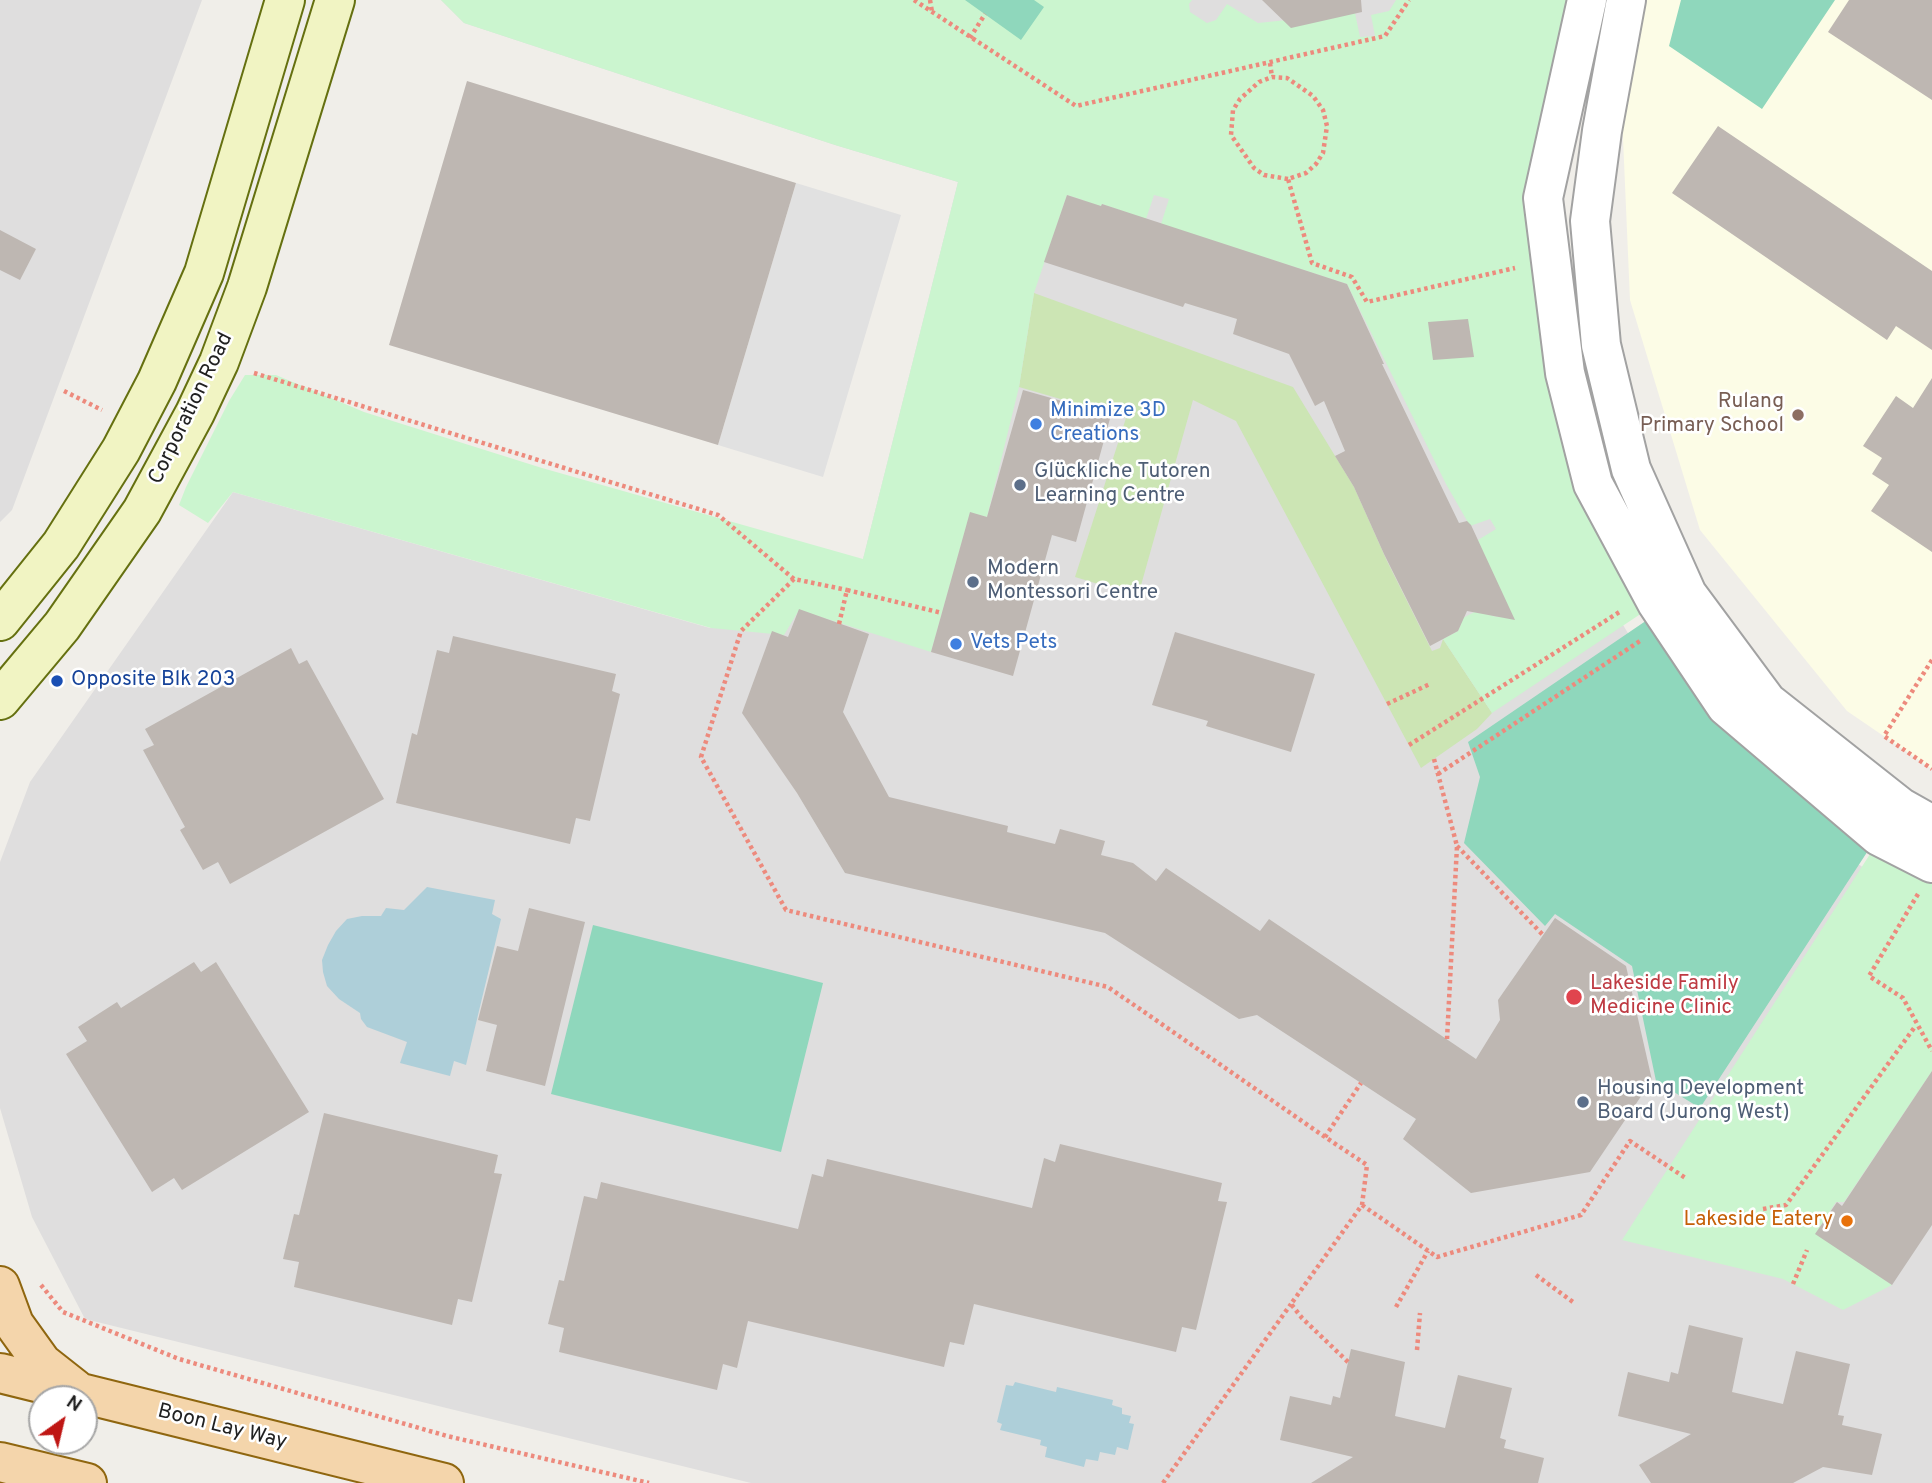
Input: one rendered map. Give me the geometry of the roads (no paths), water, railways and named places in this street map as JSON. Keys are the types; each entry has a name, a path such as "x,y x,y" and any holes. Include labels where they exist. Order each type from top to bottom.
{"main road":[{"name":"Corporation Road","path":"0,621 61,545 121,450 157,381 204,273 285,0"},
{"name":"Corporation Road","path":"0,699 62,626 142,510 195,413 235,321 290,153 335,0"},
{"path":"190,304 235,321"},
{"path":"0,1286 14,1324 43,1363 70,1385"},
{"name":"Boon Lay Way","path":"0,1373 48,1385"},
{"name":"Boon Lay Way","path":"98,1397 444,1483"},
{"path":"0,1462 87,1483"}],"street":[{"path":"1587,0 1544,198 1565,373 1590,473 1660,606 1726,706 1879,836 1928,873"},
{"path":"1626,0 1602,131 1590,221 1601,345 1631,469 1687,594 1767,702 1900,807 1932,825"}],"water":[{"path":"427,887 495,900 492,914 501,919 466,1065 454,1061 450,1076 400,1063 407,1042 367,1027 360,1013 339,999 327,986 323,972 322,960 328,945 347,919 381,916 386,908 404,910"},
{"path":"1015,1382 1056,1392 1057,1387 1113,1400 1112,1405 1122,1408 1122,1414 1131,1416 1129,1423 1134,1424 1128,1450 1117,1447 1115,1455 1100,1452 1098,1461 1086,1459 1084,1467 1045,1457 1047,1447 1040,1445 1041,1440 1000,1430 1002,1424 997,1422 1006,1385 1013,1386"}],"place":[{"name":"Rulang Primary School","path":"1798,415"},
{"name":"Minimize 3D Creations","path":"1036,424"},
{"name":"Glückliche Tutoren Learning Centre","path":"1020,485"},
{"name":"Modern Montessori Centre","path":"973,582"},
{"name":"Vets Pets","path":"956,644"},
{"name":"Opposite Blk 203","path":"57,681"},
{"name":"Lakeside Family Medicine Clinic","path":"1574,997"},
{"name":"Housing Development Board (Jurong West)","path":"1583,1102"},
{"name":"Lakeside Eatery","path":"1847,1221"}]}
